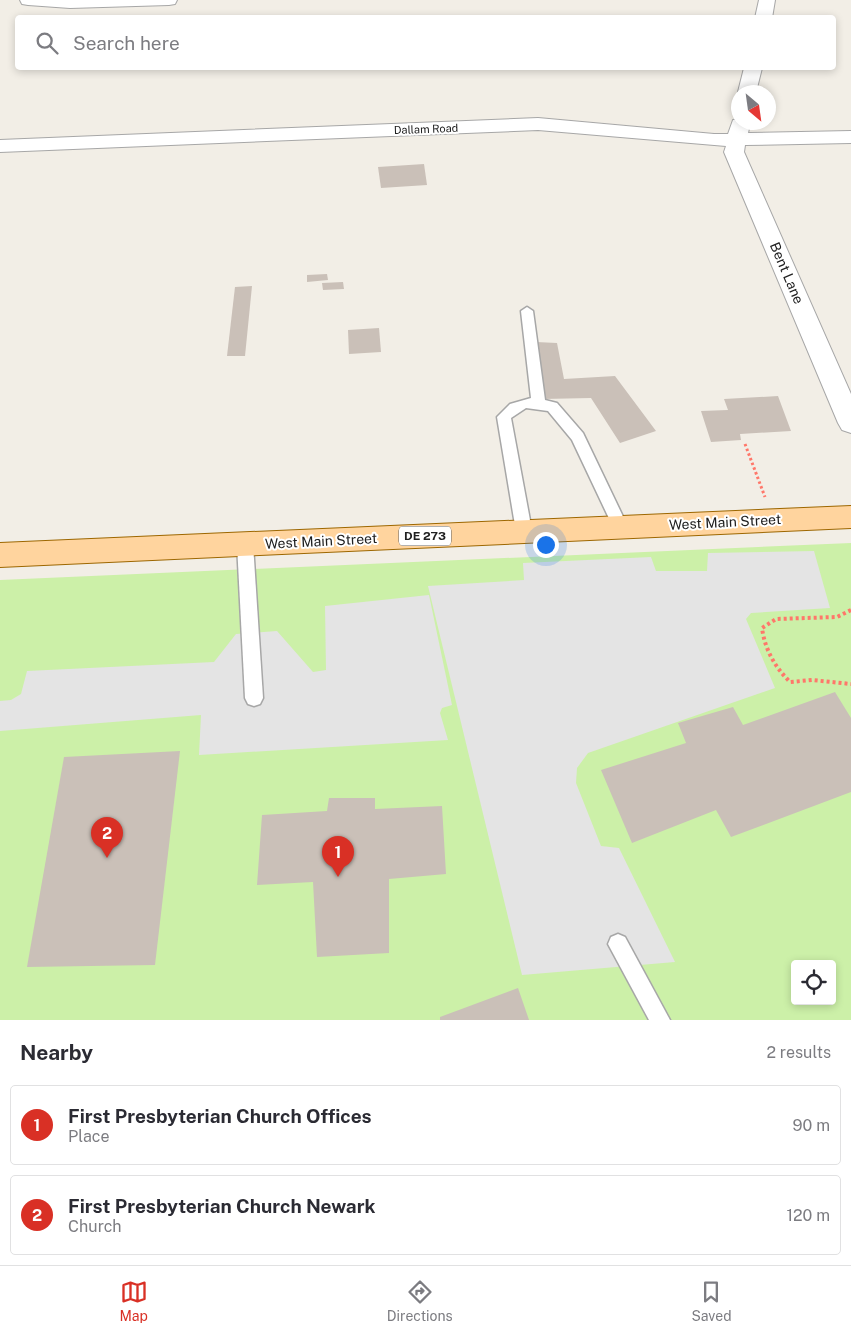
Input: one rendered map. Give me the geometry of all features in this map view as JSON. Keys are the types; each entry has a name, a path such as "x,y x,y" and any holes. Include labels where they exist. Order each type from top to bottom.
{"main road":[{"name":"West Main Street","path":"0,555 851,517"}],"street":[{"path":"28,0 70,4 169,0"},
{"path":"764,15 767,0"},
{"path":"749,85 752,70"},
{"name":"Dallam Road","path":"0,146 538,124 714,140 739,131 851,136"},
{"name":"Bent Lane","path":"739,131 734,152 851,423"}],"lane":[{"path":"527,311 540,404"},
{"path":"524,531 504,417 513,407 522,403 552,407 578,437 620,527"},
{"path":"245,544 254,698"},
{"path":"618,944 660,1020"}],"path":[{"path":"745,444 765,497"},
{"path":"851,610 836,617 776,619 762,628 763,639 772,660 779,671 790,682 812,680 851,684"}],"green space":[{"path":"851,543 851,1020 0,1020 0,580"}],"shaded area":[{"path":"814,551 830,608 751,613 746,619 775,688 588,753 577,768 576,783 601,846 619,848 675,962 522,975 428,586 524,580 523,563 651,557 656,571 707,571 708,553"},
{"path":"429,595 452,705 442,708 440,713 448,740 199,755 201,715 0,731 0,701 11,700 21,694 27,671 214,662 236,634 277,631 313,672 326,670 325,606"}],"building":[{"path":"424,164 427,185 381,188 378,167"},
{"path":"327,274 328,280 307,282 307,275"},
{"path":"343,282 344,289 323,290 322,283"},
{"path":"252,286 245,356 227,356 235,287"},
{"path":"379,328 381,352 349,354 348,330"},
{"path":"536,342 557,343 564,379 615,376 656,431 620,443 591,398 543,399"},
{"path":"778,396 791,431 740,434 741,440 711,442 701,411 728,410 724,399"},
{"path":"835,692 851,718 851,792 731,837 716,810 632,843 601,770 686,743 678,723 733,707 743,725"},
{"path":"180,751 155,965 27,967 64,757"},
{"path":"329,798 375,798 375,809 442,806 446,874 389,879 389,953 317,957 313,882 257,885 262,815 327,811"},
{"path":"518,988 529,1020 440,1020 440,1017"}],"place":[{"name":"First Presbyterian Church Newark","path":"107,858"},
{"name":"First Presbyterian Church Offices","path":"338,877"}]}
